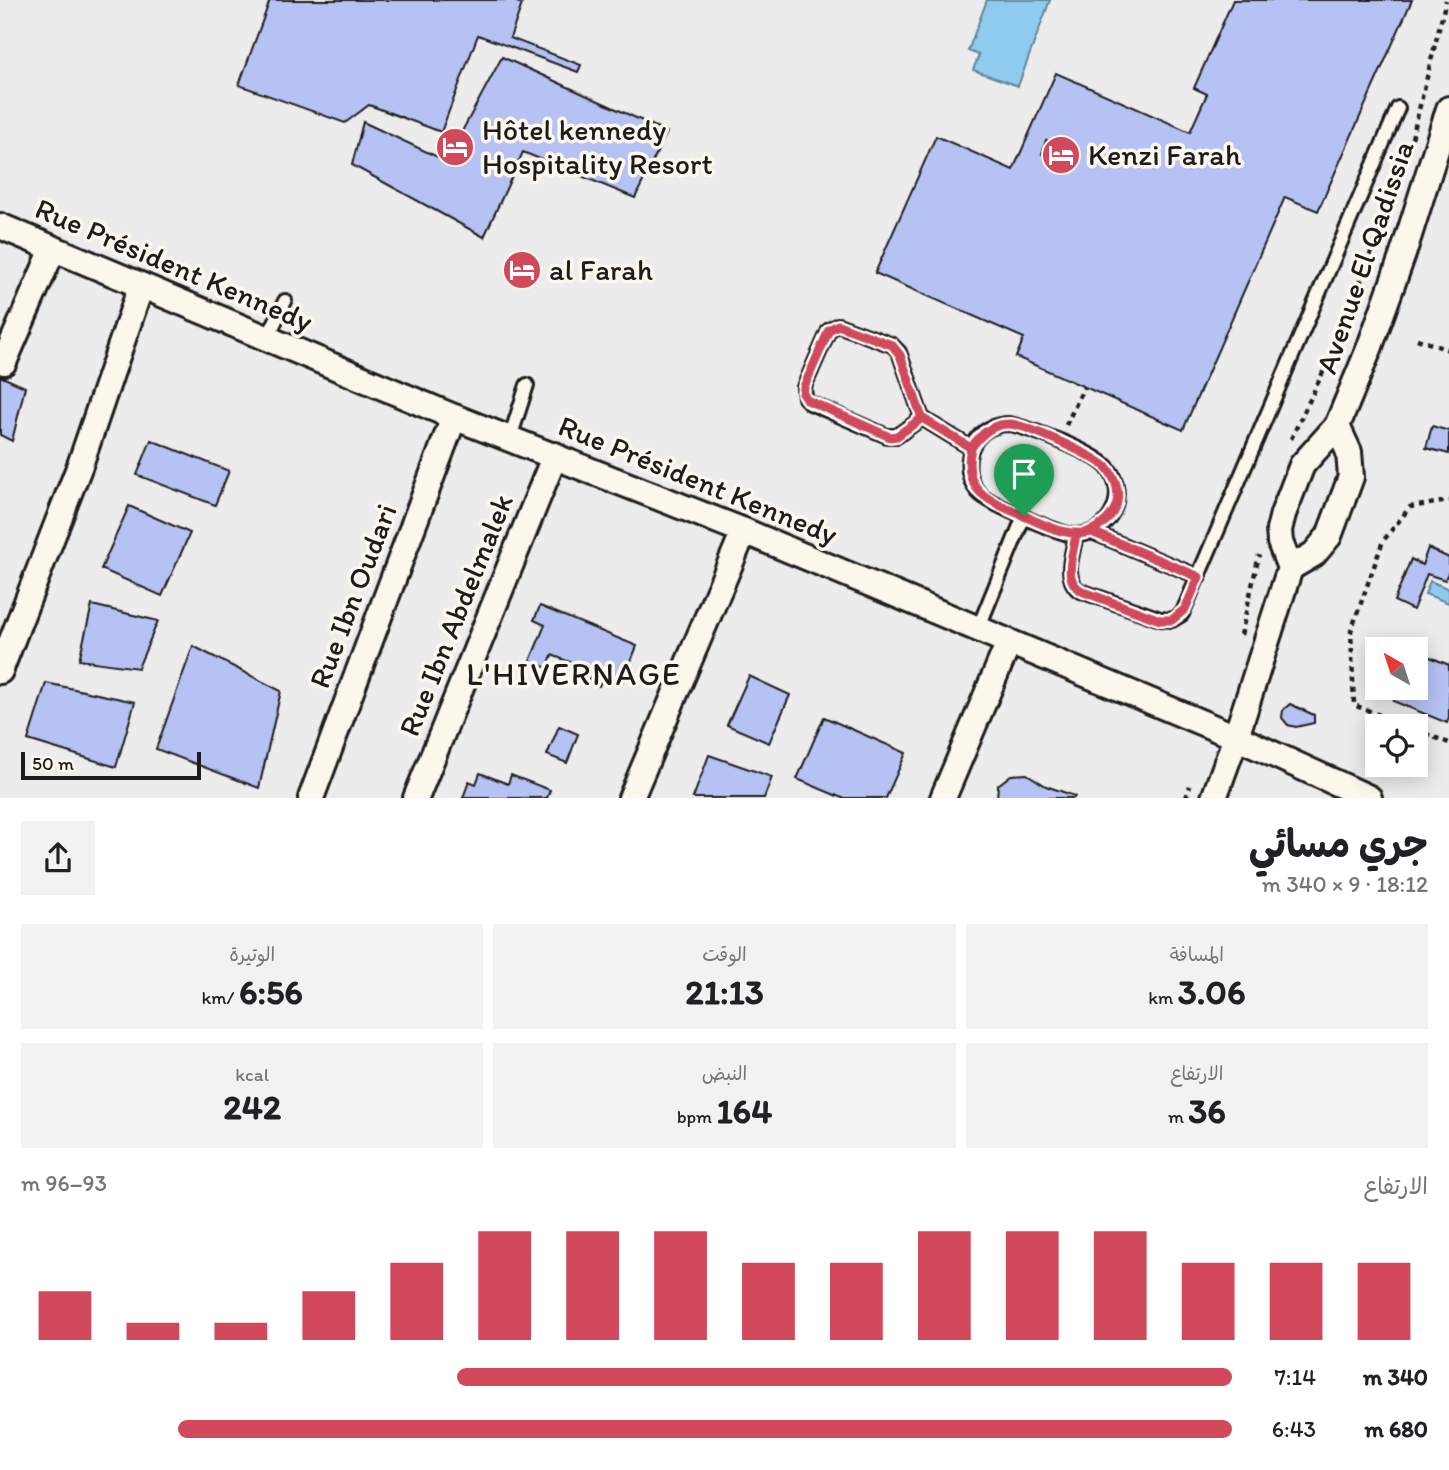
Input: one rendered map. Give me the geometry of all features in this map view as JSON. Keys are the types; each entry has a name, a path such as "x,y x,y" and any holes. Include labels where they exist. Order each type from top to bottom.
{"street":[{"name":"Avenue El Qadissia","path":"1290,568 1280,542 1279,530 1283,514 1302,465 1337,426 1369,349 1403,254 1449,109"},
{"name":"Rue Président Kennedy","path":"0,226 454,417 744,531 1236,737 1369,798"},
{"path":"4,362 54,249"},
{"path":"0,671 80,465 141,286"},
{"name":"Rue Ibn Oudari","path":"311,798 454,417"},
{"path":"1214,798 1290,568 1314,554 1329,536 1351,477 1349,452 1337,426"},
{"name":"Rue Ibn Abdelmalek","path":"416,798 555,455"},
{"path":"631,798 744,531"},
{"path":"943,798 1009,642"}],"lane":[{"path":"1076,535 1069,573 1073,585 1084,592 1160,620 1172,620 1182,614 1398,108"},
{"path":"267,339 285,300"},
{"path":"922,418 897,436 890,437 807,400 803,394 804,387 829,330 838,325 897,349 922,418 971,448"},
{"path":"510,438 527,385"},
{"path":"1009,424 1024,427 1058,442 1093,457 1106,466 1115,480 1118,495 1114,511 1105,524 1092,532 1076,535 1061,532 992,502 979,493 971,479 968,464 971,448 980,435 993,426 1009,424"},
{"path":"978,629 1024,516"},
{"path":"1092,532 1199,577"}],"path":[{"path":"1410,148 1446,0"},
{"path":"1288,448 1348,320 1402,172"},
{"path":"1417,340 1449,350"},
{"path":"1058,442 1084,387"},
{"path":"1377,714 1354,705 1351,631 1383,541 1410,507 1449,501"},
{"path":"1238,647 1259,553"},
{"path":"1428,735 1449,743"},
{"path":"1186,798 1191,785"}],"water":[{"path":"987,0 1050,0 1018,86 973,70 979,55 968,51"},
{"path":"1430,581 1449,589 1449,603 1425,594"}],"building":[{"path":"270,0 512,0 522,4 510,38 581,65 578,72 478,35 441,132 369,105 345,123 239,85"},
{"path":"1233,0 1412,0 1318,211 1285,197 1183,430 1016,357 1024,338 875,273 936,136 1013,170 1056,73 1190,132 1207,94 1194,88"},
{"path":"502,57 667,132 635,198 523,152 484,237 352,165 363,122 446,161"},
{"path":"1046,140 1054,142 1051,156 1042,154"},
{"path":"0,376 25,387 12,441 0,435"},
{"path":"1432,426 1449,431 1449,454 1426,448"},
{"path":"151,440 229,471 215,505 137,475"},
{"path":"129,506 190,533 162,596 101,569"},
{"path":"1428,548 1449,558 1449,571 1445,580 1427,574 1413,610 1394,601 1411,559 1422,565"},
{"path":"92,605 158,621 138,668 79,660"},
{"path":"540,606 637,646 623,681 604,673 599,686 588,682 593,671 552,655 547,668 530,661 545,625 534,620"},
{"path":"193,646 281,691 259,788 156,749"},
{"path":"1428,656 1449,665 1447,723 1393,701 1428,700"},
{"path":"749,676 790,695 769,743 727,725"},
{"path":"46,683 135,702 116,767 28,740"},
{"path":"1290,704 1314,715 1314,723 1296,727 1288,725 1282,718 1283,710"},
{"path":"824,717 906,753 886,798 842,798 797,779"},
{"path":"559,726 578,734 567,763 547,755"},
{"path":"709,755 772,777 764,798 693,798"},
{"path":"480,773 508,784 511,775 550,790 547,798 463,798 469,781 476,784"},
{"path":"1027,774 1046,786 1075,796 997,798 998,785 1011,775"}],"place":[{"name":"Hôtel kennedy Hospitality Resort","path":"455,147"},
{"name":"Kenzi Farah","path":"1061,155"},
{"name":"al Farah","path":"522,270"}],"district":[{"name":"L'HIVERNAGE","path":"574,674"}],"route":[{"path":"1024,516 979,493 971,479 968,464 971,448 922,418 897,436 890,437 810,403 803,394 804,387 829,330 838,325 894,346 900,355 922,418 971,448 980,435 993,426 1009,424 1024,427 1093,457 1106,466 1115,480 1118,495 1114,511 1105,524 1092,532 1076,535 1070,580 1078,590 1160,620 1172,620 1185,609 1199,577 1092,532 1076,535 1061,532 1024,516"}]}
